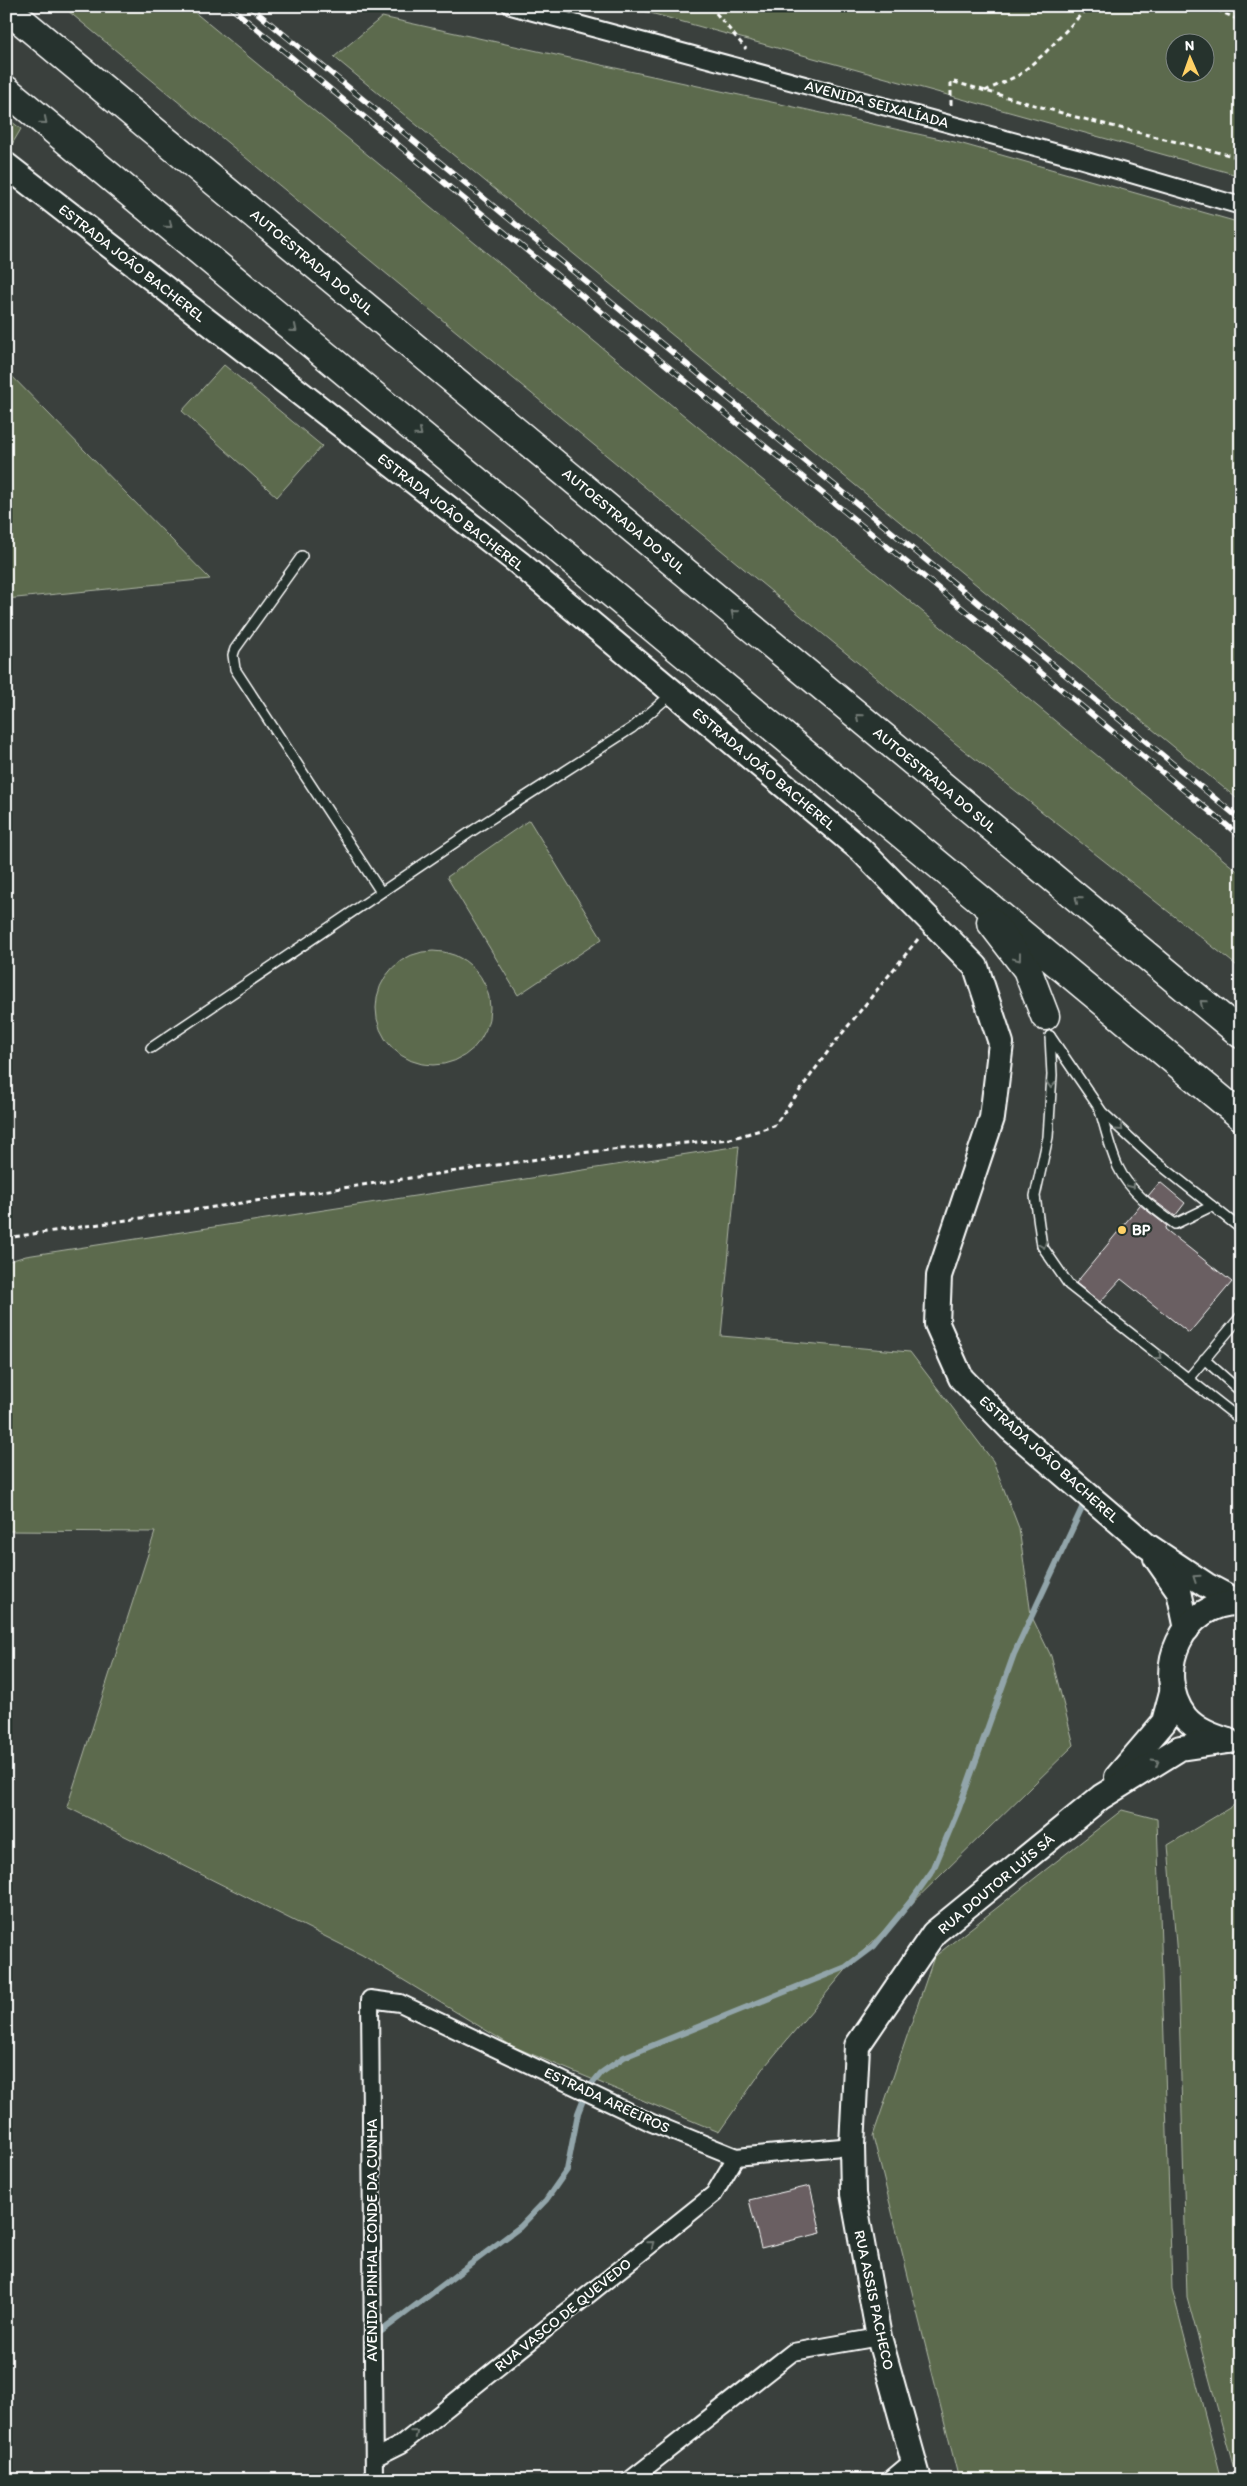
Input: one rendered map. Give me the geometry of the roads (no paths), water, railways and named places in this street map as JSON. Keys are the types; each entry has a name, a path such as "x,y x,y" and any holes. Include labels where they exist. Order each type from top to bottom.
{"highway":[{"name":"AUTOESTRADA DO SUL","path":"6,8 1241,1034"},
{"path":"6,90 1241,1116"},
{"path":"928,856 994,925 1027,969 1048,1026"}],"street":[{"name":"AVENIDA SEIXALÍADA","path":"511,6 1048,150 1241,206"},
{"name":"ESTRADA JOÃO BACHEREL","path":"6,165 519,563 861,850 976,968 1001,1042 992,1118 939,1276 937,1324 961,1378 1011,1429 1146,1545 1206,1585 1239,1602"},
{"name":"ESTRADA JOÃO BACHEREL","path":"1146,1545 1166,1570 1179,1591 1187,1629"},
{"path":"1101,1797 1164,1722 1172,1692 1170,1667 1177,1642 1196,1617 1218,1606 1239,1602"},
{"path":"1172,1692 1185,1717 1204,1733 1235,1742"},
{"path":"1101,1797 1180,1748 1235,1742"},
{"name":"RUA DOUTOR LUÍS SÁ","path":"852,2146 856,2046 934,1933 1101,1797"},
{"name":"ESTRADA AREEIROS","path":"370,2000 400,2003 652,2123 736,2157 852,2146"},
{"name":"AVENIDA PINHAL CONDE DA CUNHA","path":"370,2000 374,2480"},
{"name":"RUA ASSIS PACHECO","path":"852,2146 853,2194 879,2337 916,2470"},
{"name":"RUA VASCO DE QUEVEDO","path":"374,2458 402,2444 714,2194 736,2157"},
{"path":"630,2480 793,2352 879,2337"},
{"path":"890,2480 916,2470"}],"lane":[{"path":"302,556 235,649 233,655 235,669 381,892"},
{"path":"151,1048 381,892 632,728 673,693"},
{"path":"1048,1026 1100,1109 1153,1159 1241,1229"},
{"path":"1048,1026 1052,1075 1048,1137 1035,1196 1042,1246 1069,1285 1241,1420"},
{"path":"1100,1109 1118,1168 1147,1202 1175,1224 1212,1206"},
{"path":"1188,1379 1241,1316"},
{"path":"1204,1359 1241,1392"}],"waterway":[{"path":"375,2336 520,2227 546,2200 567,2170 578,2113 587,2090 601,2073 624,2057 846,1967 874,1946 911,1901 933,1870 959,1808 1014,1654 1083,1506"}],"railway":[{"path":"229,6 1241,837"},
{"path":"249,6 1241,820"}],"place":[{"name":"BP","path":"1122,1230"}]}
